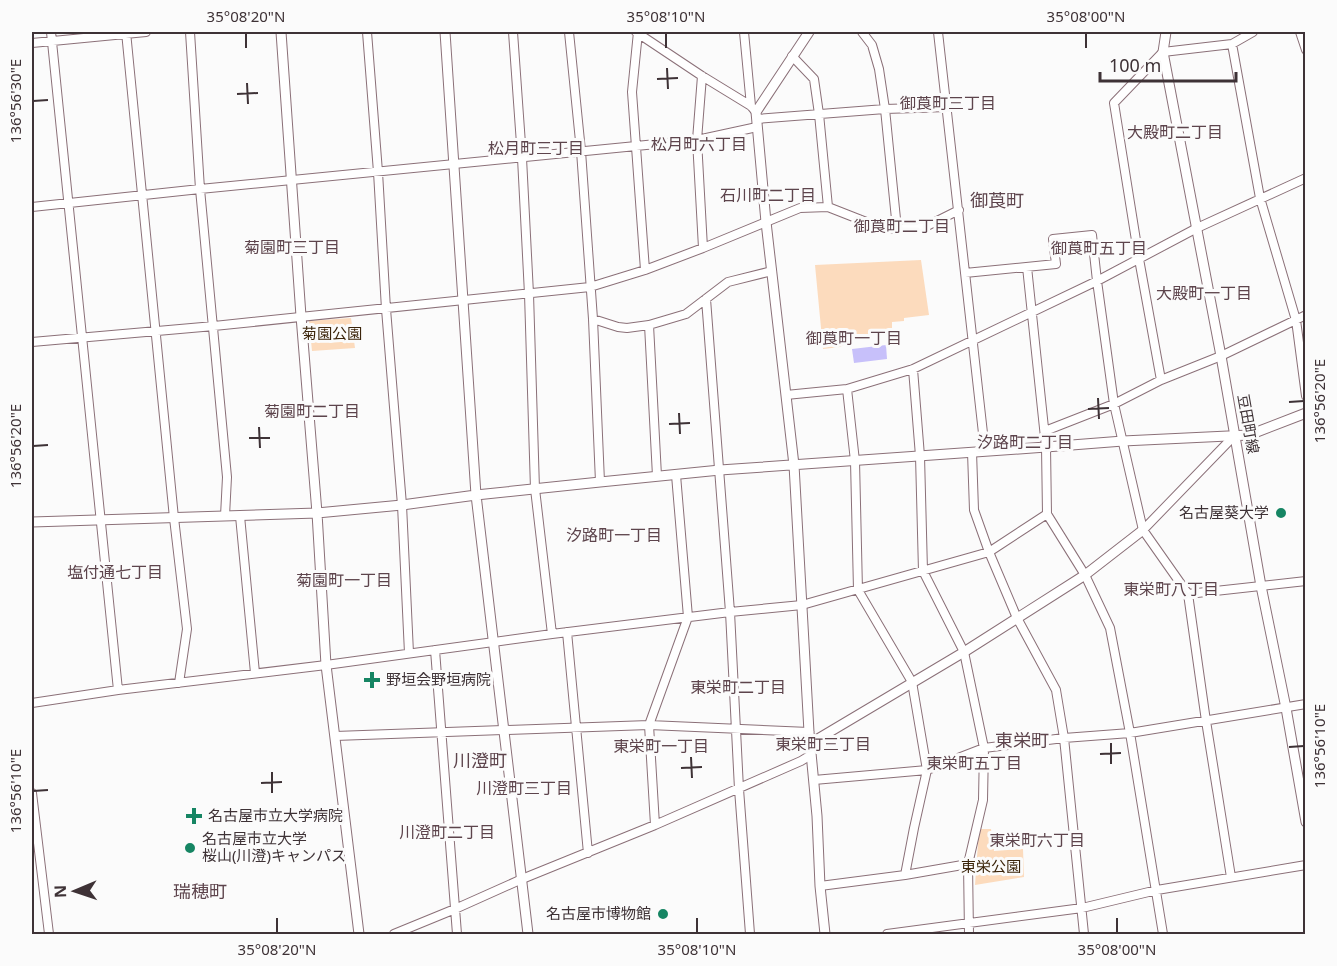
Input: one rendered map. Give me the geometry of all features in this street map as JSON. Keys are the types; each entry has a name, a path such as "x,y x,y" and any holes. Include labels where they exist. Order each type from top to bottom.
{"street":[{"path":"51,32 118,690"},
{"path":"126,32 187,629 179,682"},
{"path":"32,44 126,32 146,32"},
{"path":"190,32 200,189 227,477 225,516"},
{"path":"281,32 317,513 326,665 359,934"},
{"path":"367,32 402,505 410,653"},
{"path":"445,32 476,495 528,934"},
{"path":"513,32 529,294 535,489 552,634"},
{"path":"569,32 581,151 593,319 600,482"},
{"path":"645,270 632,92 637,32 702,76 755,116"},
{"path":"743,32 755,116 794,465 809,732 825,934"},
{"path":"755,116 809,32"},
{"path":"862,32 872,45 879,69 897,229"},
{"path":"938,32 985,451"},
{"name":"豆田町線","path":"1166,32 1163,52 1221,356 1261,586 1286,708 1305,822"},
{"path":"1161,380 1114,104 1163,52 1232,44 1253,32"},
{"path":"1300,32 1305,50"},
{"path":"1232,44 1260,198 1296,320 1305,396"},
{"path":"792,56 814,79 828,207"},
{"path":"702,76 698,140 703,248"},
{"path":"32,207 698,140 755,116 948,106"},
{"path":"786,395 847,389 913,369 1097,281 1197,228 1305,178"},
{"path":"32,342 214,326 590,287 645,270 800,208 828,207 879,227 897,229 927,226 959,210"},
{"path":"965,273 1056,264 1053,238 1092,235 1114,404 1143,530 1188,594 1231,877"},
{"path":"1027,267 1045,431 1047,514 1085,575 1110,628 1163,934"},
{"path":"593,319 627,328 649,325 686,314 728,282 772,271"},
{"path":"706,299 730,612 739,789 750,934"},
{"path":"1045,431 1114,404 1161,380 1221,356 1305,315"},
{"path":"649,325 657,476"},
{"path":"913,369 920,456 923,571 964,652 984,748 983,800 968,864 969,934"},
{"path":"847,389 855,461 858,590 912,682 927,770 905,875"},
{"path":"32,522 317,513 720,470 1123,441 1249,435 1305,412"},
{"path":"811,743 964,652 1085,575 1143,530 1234,436"},
{"path":"972,452 974,510 1017,618 1056,690 1064,738 1084,934"},
{"path":"655,825 649,725 688,617 676,474"},
{"path":"32,703 567,632 802,605 989,552 1047,514"},
{"path":"240,516 255,673"},
{"path":"1188,594 1305,581"},
{"path":"567,632 588,853"},
{"path":"435,650 457,934"},
{"path":"814,780 927,770 984,748 1130,733 1305,704"},
{"path":"335,736 649,725 809,732"},
{"path":"394,934 739,789 811,755"},
{"path":"32,793 34,832 49,934"},
{"path":"820,886 968,864"},
{"path":"887,934 1082,908 1156,890 1305,865"}],"green space":[{"path":"921,260 929,315 904,318 904,321 892,322 892,331 847,337 847,343 840,347 823,349 815,265"},
{"name":"菊園公園","path":"351,318 355,348 312,351 309,321"},
{"name":"東栄公園","path":"979,829 991,829 994,851 1023,849 1024,877 975,885"}],"shaded area":[{"path":"886,345 887,359 854,363 852,349"}],"place":[{"name":"名古屋葵大学","path":"1281,513"},
{"name":"野垣会野垣病院","path":"372,680"},
{"name":"名古屋市立大学病院","path":"194,816"},
{"name":"名古屋市立大学 桜山(川澄)キャンパス","path":"190,848"},
{"name":"名古屋市博物館","path":"663,914"}],"district":[{"name":"御莨町三丁目","path":"948,103"},
{"name":"大殿町二丁目","path":"1175,132"},
{"name":"松月町六丁目","path":"699,144"},
{"name":"松月町三丁目","path":"536,148"},
{"name":"石川町二丁目","path":"768,195"},
{"name":"御莨町","path":"997,201"},
{"name":"御莨町二丁目","path":"902,226"},
{"name":"菊園町三丁目","path":"292,247"},
{"name":"御莨町五丁目","path":"1099,248"},
{"name":"大殿町一丁目","path":"1204,293"},
{"name":"御莨町一丁目","path":"854,338"},
{"name":"菊園町二丁目","path":"312,411"},
{"name":"汐路町二丁目","path":"1025,442"},
{"name":"汐路町一丁目","path":"614,535"},
{"name":"塩付通七丁目","path":"115,572"},
{"name":"菊園町一丁目","path":"344,580"},
{"name":"東栄町八丁目","path":"1171,589"},
{"name":"東栄町二丁目","path":"738,687"},
{"name":"東栄町","path":"1022,741"},
{"name":"東栄町三丁目","path":"823,744"},
{"name":"東栄町一丁目","path":"661,746"},
{"name":"川澄町","path":"480,761"},
{"name":"東栄町五丁目","path":"974,763"},
{"name":"川澄町三丁目","path":"524,788"},
{"name":"川澄町二丁目","path":"447,832"},
{"name":"東栄町六丁目","path":"1037,840"},
{"name":"瑞穂町","path":"200,892"}]}
